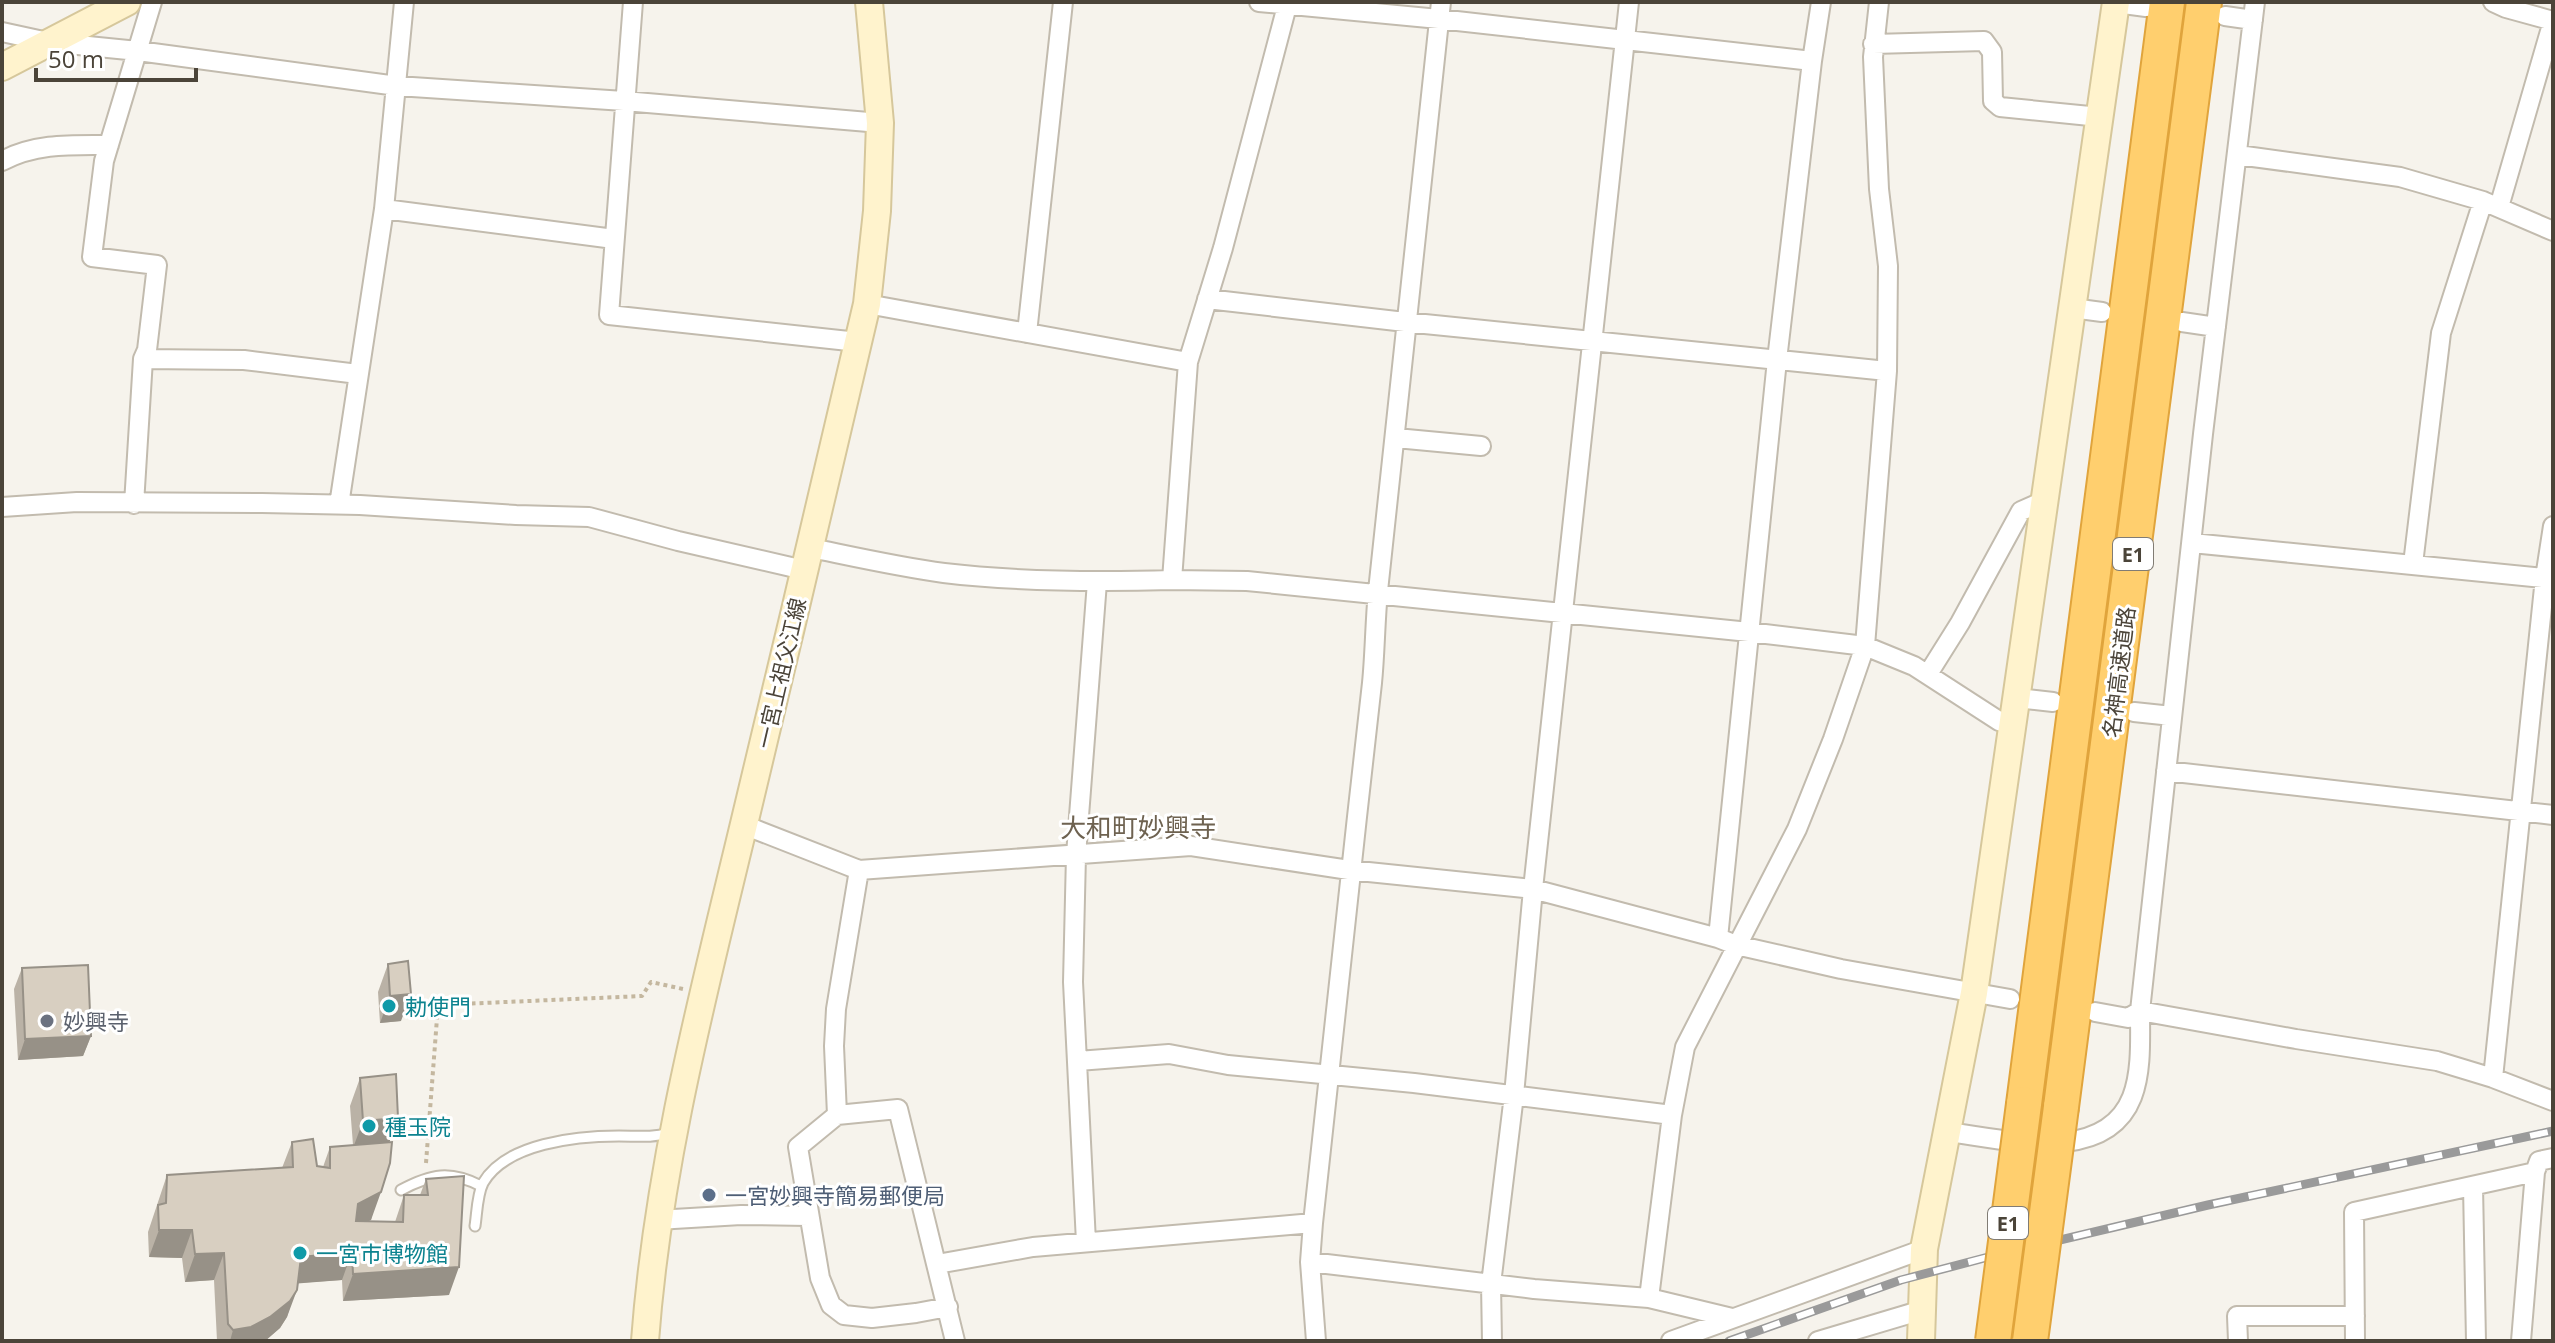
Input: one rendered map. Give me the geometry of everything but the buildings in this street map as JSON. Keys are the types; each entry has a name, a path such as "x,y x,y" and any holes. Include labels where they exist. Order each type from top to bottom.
{"highway":[{"name":"名神高速道路","path":"1993,1341 2156,4"},
{"name":"名神高速道路","path":"2030,1341 2214,9"}],"street":[{"path":"2,67 127,2"},
{"path":"134,504 143,359 147,350 157,265 92,257 104,161 152,2"},
{"path":"339,505 384,209 404,2"},
{"path":"633,2 609,315 858,342"},
{"name":"一宮上祖父江線","path":"645,1341 657,1220 672,1133 867,304 877,211 880,123 869,2"},
{"path":"1027,333 1063,2"},
{"path":"1259,2 1440,10 1625,39 1812,61"},
{"path":"1492,1341 1491,1284 1514,1095 1533,889 1629,2"},
{"path":"1718,938 1777,360 1821,2"},
{"path":"1649,1298 1672,1115 1685,1047 1797,829 1865,646 1887,371 1888,266 1879,189 1873,44 1879,2"},
{"path":"1921,1341 1924,1249 1974,993 2116,2 2156,4"},
{"path":"1172,580 1188,362 1223,248 1288,4"},
{"path":"2413,564 2441,333 2491,204 2553,21 2502,4"},
{"path":"1948,1132 2045,1144 2085,1139 2106,1130 2123,1114 2133,1095 2172,716 2254,11 2214,9"},
{"path":"1316,1341 1310,1262 1313,1223 1440,10"},
{"path":"2,32 48,42 397,86 880,123"},
{"path":"1873,44 1984,41 1992,52 1993,101 2000,107 2100,117"},
{"path":"2,161 20,152 50,145 109,145"},
{"path":"2238,155 2400,177 2491,204 2553,231"},
{"path":"384,209 614,239"},
{"path":"1207,299 1887,371"},
{"path":"867,304 1188,362"},
{"path":"2072,308 2102,312"},
{"path":"2182,322 2216,327"},
{"path":"143,359 244,360 358,374"},
{"path":"1396,438 1481,446"},
{"path":"1928,674 1960,623 2021,511 2044,501"},
{"path":"2,507 77,502 262,503 589,517 678,541 807,559 946,573 1097,582 1247,581 1749,632 1865,646 1914,666 1999,721 2013,725"},
{"path":"2493,1078 2553,526"},
{"path":"2192,543 2549,579"},
{"path":"1086,1242 1073,982 1076,855 1097,582"},
{"path":"2017,698 2053,702"},
{"path":"2134,712 2172,716"},
{"path":"2166,771 2553,815"},
{"path":"744,825 859,870 1191,846 1349,870 1533,889 1736,945 1841,969 2010,999"},
{"path":"837,1115 836,1009 859,870"},
{"path":"2095,1012 2128,1018 2140,1011 2437,1061 2553,1101"},
{"path":"1078,1061 1169,1054 1228,1065 1672,1115"},
{"path":"948,1307 872,1318 844,1315 831,1305 820,1278 798,1147 837,1115 898,1109 915,1188 937,1264 948,1307 955,1341"},
{"path":"2521,1341 2535,1172 2539,1161 2553,1158"},
{"path":"2355,1341 2354,1212 2535,1172"},
{"path":"2473,1186 2476,1341"},
{"path":"657,1220 741,1215 808,1216"},
{"path":"937,1264 1033,1247 1313,1223"},
{"path":"1671,1341 1924,1249"},
{"path":"1310,1262 1491,1284 1649,1298 1732,1318"},
{"path":"1818,1341 1922,1310"},
{"path":"2238,1341 2237,1316 2355,1316"}],"lane":[{"path":"475,1226 481,1186 494,1167 522,1152 553,1142 619,1136 653,1138 672,1133"},
{"path":"401,1190 425,1177 452,1176 481,1186"}],"path":[{"path":"425,1177 438,1005 642,996 651,982 703,993"}],"railway":[{"path":"1729,1341 1901,1280 1992,1256 2208,1205 2553,1131"}],"place":[{"name":"勅使門","path":"389,1006"},
{"name":"妙興寺","path":"47,1021"},
{"name":"種玉院","path":"369,1126"},
{"name":"一宮妙興寺簡易郵便局","path":"709,1195"},
{"name":"一宮市博物館","path":"300,1253"}],"district":[{"name":"大和町妙興寺","path":"1138,827"}]}
